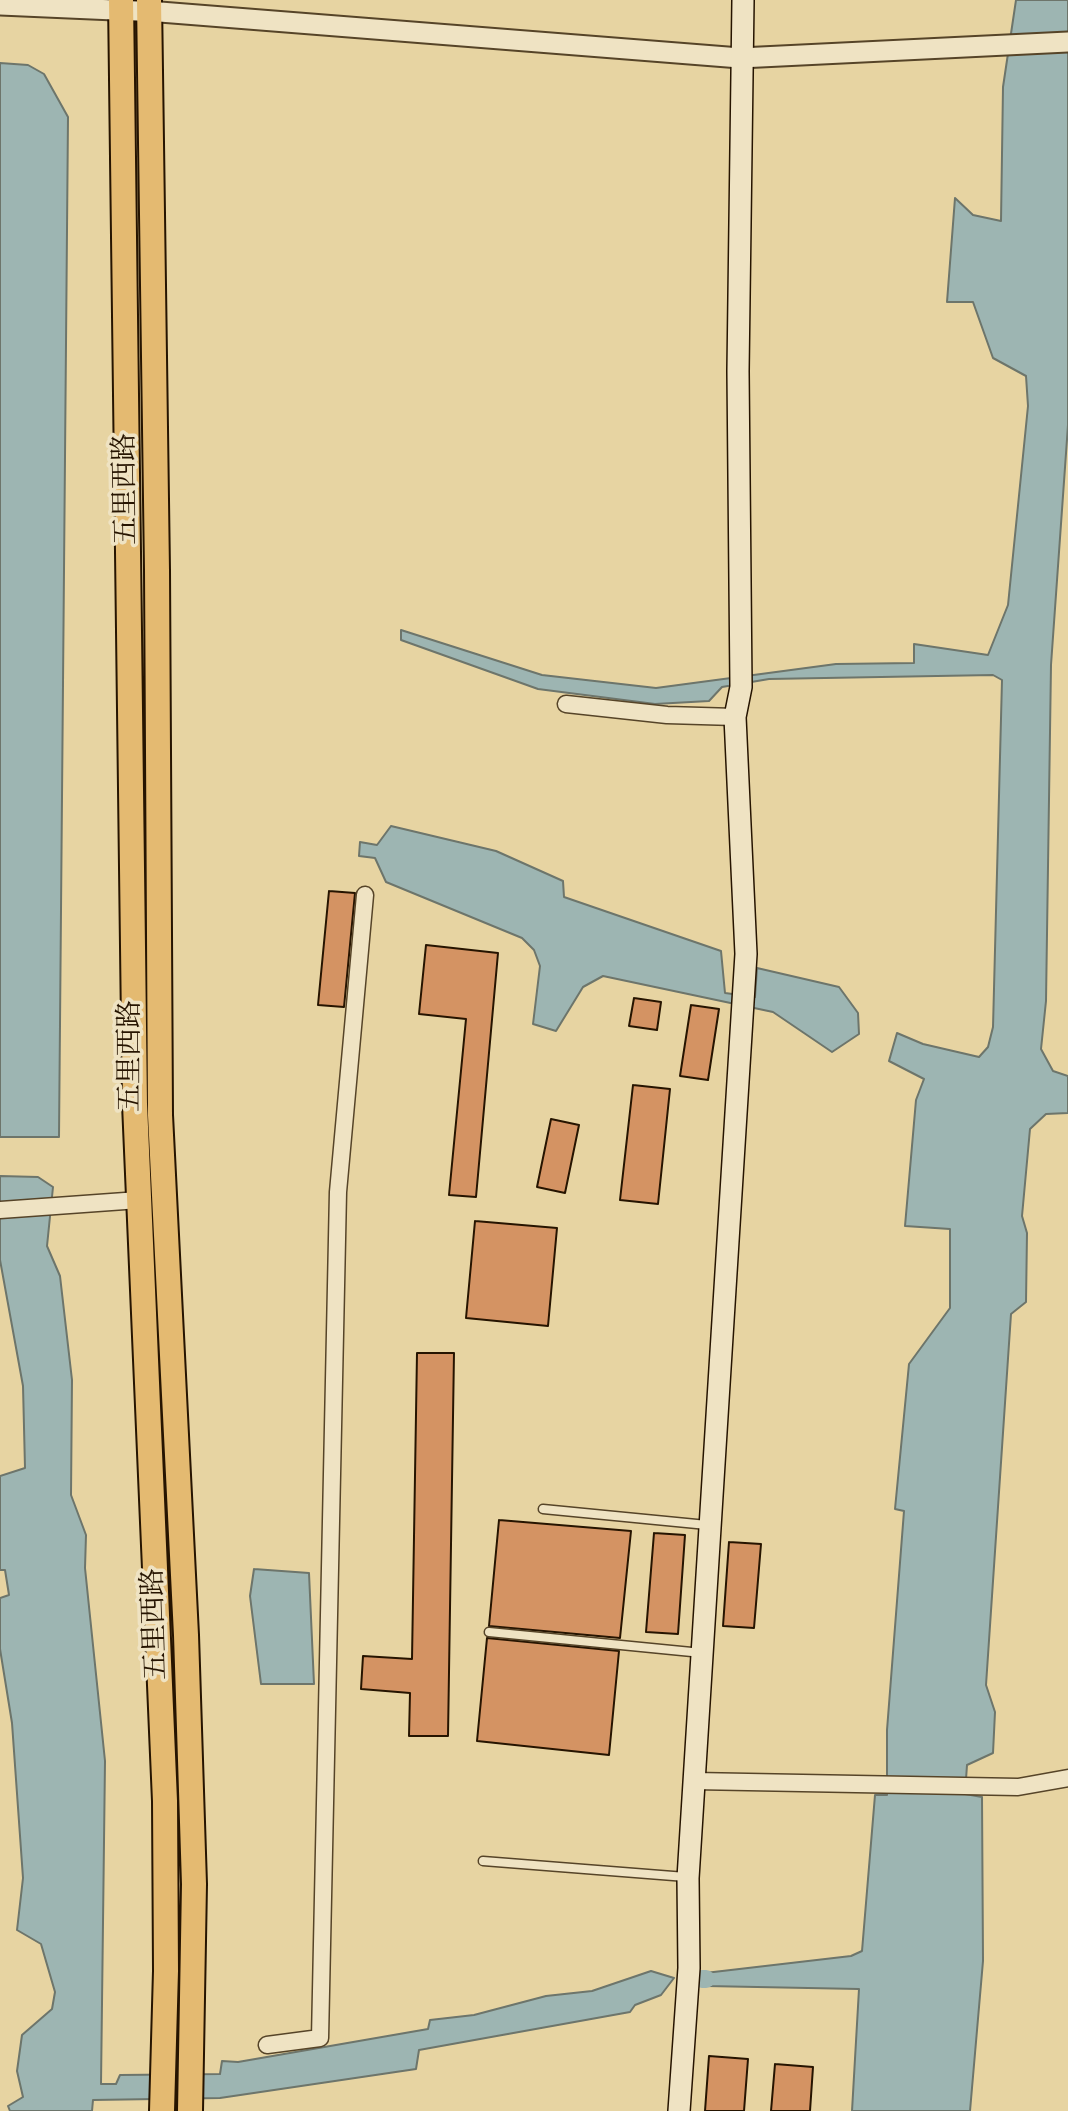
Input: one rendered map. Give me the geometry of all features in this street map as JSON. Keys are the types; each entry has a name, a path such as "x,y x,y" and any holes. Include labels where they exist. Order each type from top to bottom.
{"main road":[{"path":"679,2111 689,1968 688,1878 746,954 735,717 741,687 740,58 743,0"},
{"name":"五里西路","path":"121,5 135,1104 165,1801 166,1971 162,2111"},
{"name":"五里西路","path":"149,6 158,584 160,1115 194,1884 190,2111"}],"street":[{"path":"0,5 149,6 740,58 994,44 1068,43"},
{"path":"566,704 667,715 735,717"},
{"path":"267,2045 320,2038 338,1192 365,895"},
{"path":"0,1210 139,1200"},
{"path":"694,1781 1018,1787 1068,1778"}],"lane":[{"path":"543,1509 710,1526"},
{"path":"489,1632 702,1653"},
{"path":"483,1861 688,1878"}],"water":[{"path":"1016,0 1068,0 1068,425 1051,665 1046,1001 1041,1049 1053,1071 1068,1076 1068,1113 1046,1114 1030,1129 1022,1216 1027,1233 1026,1302 1011,1314 986,1685 995,1712 993,1753 967,1765 965,1794 982,1797 983,1961 970,2111 852,2111 859,1989 706,1986 705,1973 851,1956 862,1951 875,1795 887,1795 887,1730 904,1511 895,1509 909,1364 950,1308 950,1229 905,1226 916,1100 924,1079 889,1061 897,1033 923,1044 979,1057 988,1047 993,1027 1002,680 993,675 769,679 722,687 709,701 655,704 538,689 401,640 401,630 542,675 656,688 836,664 914,663 914,644 988,655 1008,605 1028,406 1026,376 993,358 973,302 947,302 955,198 973,215 1001,221 1003,87"},
{"path":"0,63 28,65 44,74 68,117 59,1137 0,1137"},
{"path":"391,826 496,851 563,881 564,897 721,951 725,993 755,997 757,968 839,987 858,1013 859,1034 832,1052 773,1012 603,976 583,987 556,1031 533,1024 540,966 534,950 522,938 386,882 375,858 359,856 360,842 377,845"},
{"path":"0,1176 38,1177 53,1187 47,1246 60,1276 72,1380 71,1495 86,1535 85,1568 105,1761 101,2084 116,2084 120,2075 220,2074 222,2061 238,2062 428,2029 430,2020 474,2015 546,1996 592,1991 651,1971 674,1978 661,1995 635,2005 630,2012 419,2050 416,2069 220,2098 93,2100 92,2111 10,2111 8,2106 23,2097 17,2071 22,2035 52,2009 55,1992 41,1944 17,1930 23,1878 12,1723 0,1649 0,1598 9,1595 5,1570 0,1570 0,1476 25,1468 23,1386 0,1260"},
{"path":"254,1569 309,1573 314,1684 261,1684 250,1596"}],"building":[{"path":"329,891 355,893 344,1007 318,1005"},
{"path":"426,945 498,953 476,1197 449,1195 466,1019 419,1014"},
{"path":"634,998 661,1002 657,1030 629,1026"},
{"path":"691,1005 719,1009 708,1080 680,1076"},
{"path":"633,1085 670,1089 658,1204 620,1200"},
{"path":"551,1119 579,1125 565,1193 537,1187"},
{"path":"475,1221 557,1228 548,1326 466,1318"},
{"path":"417,1353 454,1353 448,1736 409,1736 410,1693 361,1689 363,1656 412,1659"},
{"path":"499,1520 631,1531 620,1638 489,1626"},
{"path":"654,1533 685,1535 678,1634 646,1632"},
{"path":"729,1542 761,1544 754,1628 723,1626"},
{"path":"487,1638 619,1651 609,1755 477,1741"},
{"path":"709,2056 748,2059 744,2111 705,2111"},
{"path":"775,2064 813,2067 810,2111 771,2111"}]}
